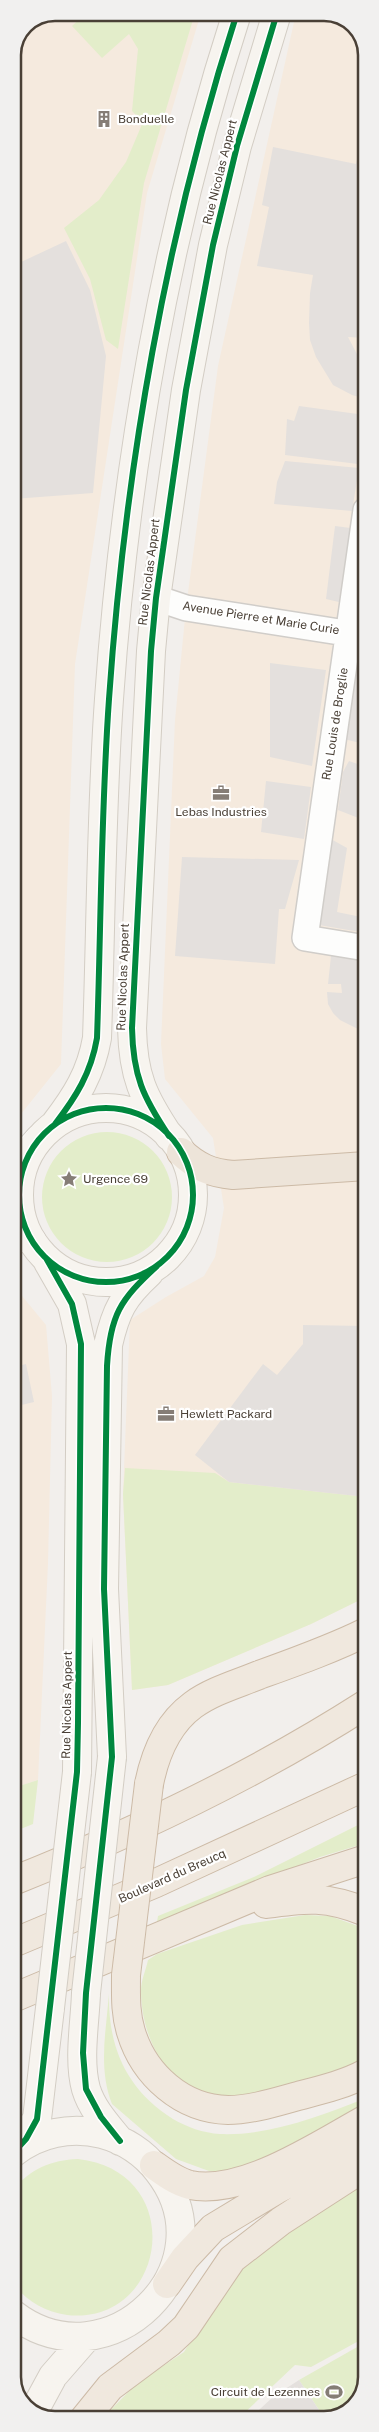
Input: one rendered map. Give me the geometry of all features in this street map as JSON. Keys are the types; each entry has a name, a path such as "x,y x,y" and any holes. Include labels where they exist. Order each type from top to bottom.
{"highway":[{"path":"175,1144 204,1169 214,1173 233,1175 357,1167"},
{"path":"358,1636 209,1695 191,1706 174,1724 163,1740 154,1762 149,1784 126,1976 126,2010 131,2033 142,2057 154,2075 172,2091 190,2102 228,2110 255,2107 324,2089 358,2076"},
{"path":"22,1877 79,1854 229,1785 358,1709"},
{"path":"301,1815 358,1777"},
{"path":"301,1815 358,1790"},
{"name":"Boulevard du Breucq","path":"22,1939 156,1883 301,1815"},
{"path":"169,1934 198,1919 270,1890 358,1862"},
{"path":"22,1994 169,1934 265,1904 322,1899 343,1903 358,1909"},
{"path":"154,2165 188,2185 204,2187 226,2185 262,2173 358,2123"},
{"path":"167,2284 185,2258 214,2228 276,2190 358,2146"},
{"path":"91,2411 110,2387 186,2328 216,2278 232,2259 281,2221 358,2171"}],"main road":[{"name":"Rue Nicolas Appert","path":"47,1132 79,1091 88,1075 97,1038 109,702 114,642 131,500 152,352 192,165 235,21"},
{"name":"Rue Nicolas Appert","path":"175,1144 142,1090 134,1056 132,1028 150,671 156,598 186,390 213,245 237,146 275,21"},
{"path":"21,1176 23,1168 47,1132 72,1115 90,1109 120,1109 147,1119 175,1144 191,1179 192,1208 187,1227 178,1244 137,1284 117,1310 108,1345 104,1589 112,1757 86,1993 83,2053 86,2089 101,2117 120,2140"},
{"path":"21,1216 30,1244 74,1276 100,1282 127,1280 157,1266"},
{"name":"Rue Nicolas Appert","path":"22,2143 37,2119 77,1772 81,1344 72,1304 30,1244"},
{"path":"22,2148 39,2138 66,2131 94,2132 120,2140 138,2151 154,2165 169,2188 178,2215 178,2250 167,2284 140,2316 115,2330 87,2337 73,2337 45,2332 22,2319"},
{"path":"37,2405 53,2376 87,2337"}],"street":[{"name":"Avenue Pierre et Marie Curie","path":"156,598 186,608 357,635"},
{"name":"Rue Louis de Broglie","path":"357,639 305,938 357,947"},
{"path":"21,1159 47,1132"}],"shaded area":[{"path":"199,21 147,193 75,664 61,1064 21,1113 21,55 24,42 31,31 48,22"},
{"path":"294,21 326,21 337,24 348,31 357,46 358,1601 311,1624 168,1685 132,1690 123,1494 130,1320 204,1276 215,1257 224,1208 213,1138 165,1079 161,1044 175,720 186,608 218,366"},
{"path":"273,147 356,164 357,159 357,338 348,337 357,354 357,396 333,385 316,357 310,340 309,323 313,275 257,266 269,207 262,205"},
{"path":"66,241 90,290 106,356 93,493 21,498 21,262"},
{"path":"299,406 357,414 357,464 285,455 287,419 294,421"},
{"path":"285,461 357,468 352,511 274,504 277,482"},
{"path":"335,526 357,529 357,558 343,603 326,599"},
{"path":"357,648 357,648 357,742 344,739"},
{"path":"270,663 326,670 312,766 270,757"},
{"path":"349,761 357,764 357,818 338,810 343,772"},
{"path":"266,781 311,787 304,839 261,832"},
{"path":"331,839 347,848 337,912 357,916 357,932 319,925"},
{"path":"182,857 299,860 285,909 279,909 275,964 175,956"},
{"path":"357,955 357,1029 340,1020 328,1004 327,992 342,993 341,984 328,984 331,956"},
{"path":"22,1295 46,1325 52,1396 48,1563 38,1780 22,1785"},
{"path":"303,1325 358,1326 358,1496 229,1482 195,1455 263,1364 277,1375 303,1344"},
{"path":"26,1364 34,1402 22,1405 22,1365"},
{"path":"299,2380 319,2410 259,2410 273,2397"}],"green space":[{"path":"77,21 193,21 144,183 118,349 106,340 90,279 64,228 99,200 126,162 143,122 132,111 138,49 129,34 102,58 72,26"},
{"path":"107,1132 132,1137 153,1151 167,1172 172,1197 167,1222 153,1243 132,1257 107,1262 82,1257 61,1243 47,1222 42,1197 47,1172 61,1151 82,1137"},
{"path":"125,1468 215,1473 229,1482 358,1496 358,1601 311,1624 168,1685 132,1690 123,1494"},
{"path":"38,1780 33,1824 22,1828 22,1785"},
{"path":"358,1825 358,1846 320,1857 157,1922 158,1916 254,1877"},
{"path":"305,1915 330,1916 358,1926 358,2062 334,2073 295,2086 275,2091 236,2096 220,2096 201,2092 185,2084 172,2073 152,2043 142,2008 142,1982 148,1960 157,1954 242,1925"},
{"path":"109,1994 112,2032 123,2066 132,2081 157,2108 173,2119 195,2129 220,2134 257,2132 294,2124 358,2101 358,2112 260,2164 233,2172 209,2171 176,2159 112,2104 105,2077 105,2036"},
{"path":"78,2159 114,2170 138,2190 150,2217 152,2246 144,2274 127,2297 101,2312 59,2314 37,2305 22,2293 22,2181 42,2167"},
{"path":"358,2184 358,2341 311,2367 295,2365 247,2410 110,2411 136,2384 184,2352 223,2288 259,2249"},
{"name":"Circuit de Lezennes","path":"358,2347 357,2384 353,2394 345,2404 335,2409 319,2410 299,2380"}],"cycle path":[{"path":"55,1124 82,1084 91,1062 97,1038 106,741 109,699 116,612 126,526 152,352 189,180 235,21"},
{"path":"169,1136 152,1109 141,1085 137,1073 132,1028 151,651 156,598 186,390 213,245 237,146 275,21"},
{"path":"21,1176 29,1154 51,1128 65,1118 81,1112 106,1108 123,1110 147,1118 173,1140 183,1154 189,1170 193,1195"},
{"path":"21,1214 29,1236 51,1262 65,1272 81,1278 106,1282 131,1278 147,1272 161,1262 183,1236 191,1212 193,1195"},
{"path":"22,2143 37,2119 77,1772 81,1344 72,1304 46,1258"},
{"path":"120,2141 101,2117 86,2089 83,2053 86,1993 112,1757 104,1589 107,1366 108,1348 114,1321 119,1310 134,1289 157,1266"}],"place":[{"name":"Bonduelle","path":"104,119"},
{"name":"Lebas Industries","path":"221,793"},
{"name":"Urgence 69","path":"69,1179"},
{"name":"Hewlett Packard","path":"166,1414"},
{"name":"Circuit de Lezennes","path":"334,2392"}]}
